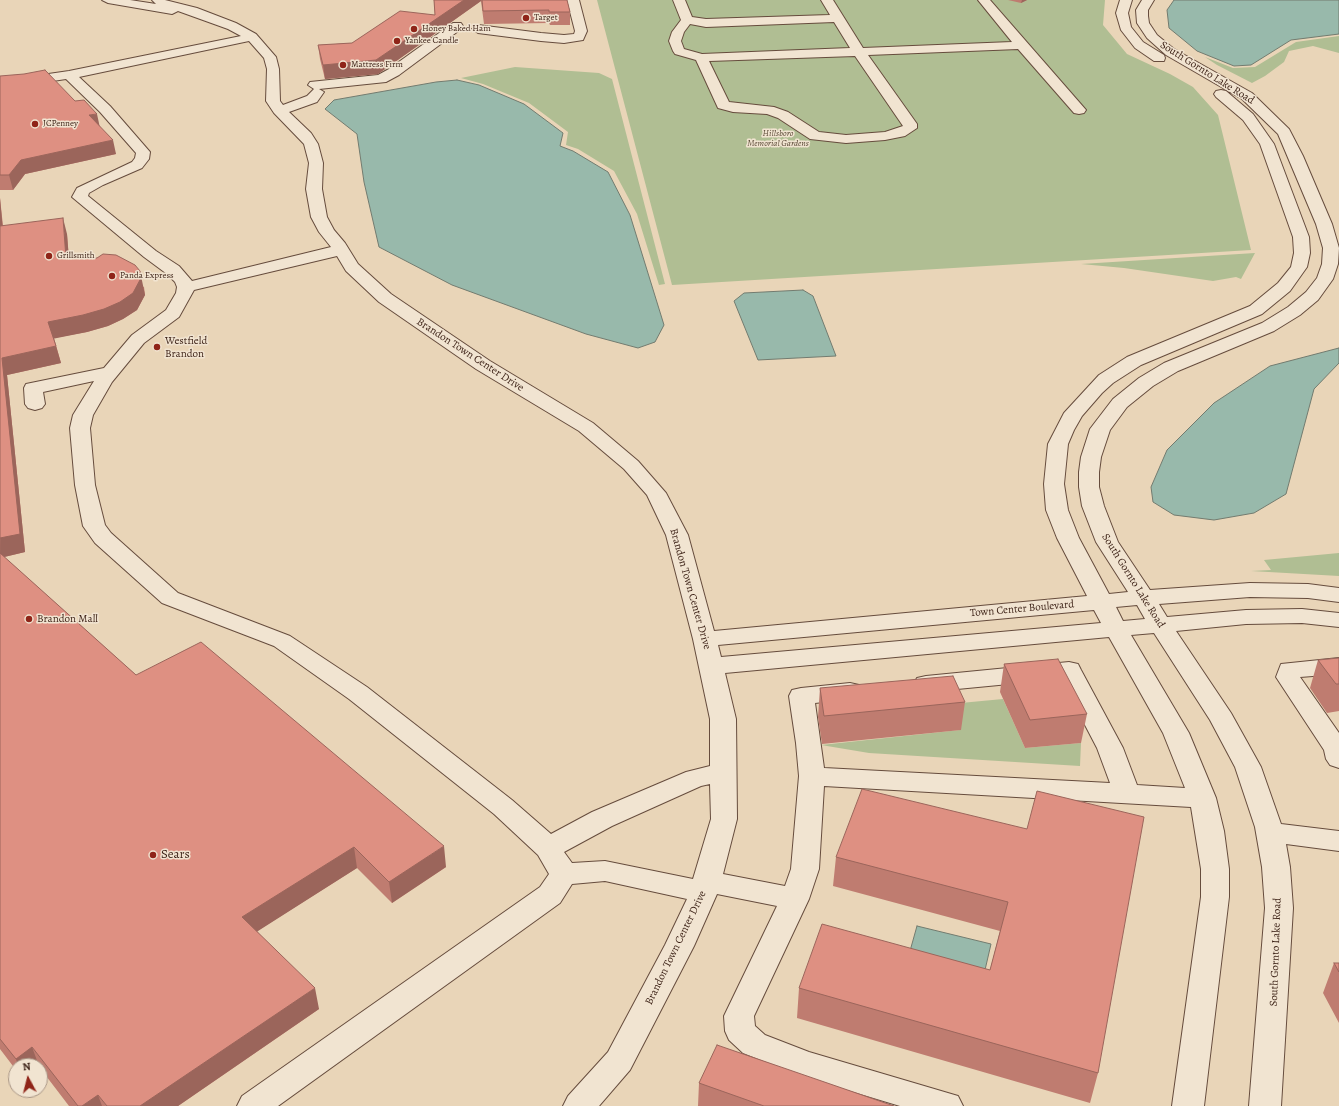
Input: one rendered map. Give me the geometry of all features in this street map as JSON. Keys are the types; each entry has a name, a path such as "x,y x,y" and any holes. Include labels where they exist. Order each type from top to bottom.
{"street":[{"path":"108,0 139,2 204,16"},
{"path":"158,0 162,3 193,11 232,26 252,37 270,57 274,69 274,101 279,110 296,106 312,99 316,88 381,79 394,72 457,26"},
{"path":"478,29 541,38 579,38 581,31 573,0"},
{"path":"680,0 687,20"},
{"path":"701,58 723,105 733,108 769,110 783,115 815,136 846,138 885,136 910,128 910,124 859,52 827,0"},
{"path":"984,0 1021,45 1079,110"},
{"name":"South Gornto Lake Road","path":"1126,0 1122,13 1123,22 1128,32 1140,45 1151,54 1211,87 1238,108 1255,126 1267,144 1301,237 1302,253 1295,273 1284,287 1268,302 1238,318 1151,353 1119,370 1106,379 1086,398 1064,430 1058,444 1055,464 1054,497 1062,524 1101,602 1176,733 1203,798 1214,849 1215,897 1188,1106"},
{"name":"South Gornto Lake Road","path":"1148,0 1142,10 1143,24 1153,38 1170,52 1247,96 1284,132 1296,156 1330,240 1331,257 1325,279 1320,287 1303,304 1268,327 1158,374 1120,403 1100,428 1091,456 1089,472 1089,487 1093,506 1107,542 1222,719 1239,749 1256,785 1270,832 1276,867 1279,908 1270,1065 1265,1106"},
{"path":"687,20 706,24 838,18"},
{"path":"687,20 678,32 676,41 679,51 701,58 1021,45"},
{"path":"0,85 69,75 252,37"},
{"path":"69,75 105,109 143,152 142,159 137,165 98,182 82,191 80,197 140,246 173,270 183,280 186,287 185,293 173,313 138,340 110,372 83,415 80,428 85,485 94,526 103,538 170,598 282,641 305,655 364,698 503,807 548,848 564,874"},
{"name":"Brandon Town Center Drive","path":"279,110 306,136 313,149 316,162 314,185 316,207 324,228 352,267 385,298 483,365 586,427 631,465 656,493 670,518 677,535 705,639 723,719 724,819 706,887 679,946 618,1061 579,1106"},
{"path":"1301,237 1330,240"},
{"path":"186,287 341,250"},
{"path":"35,404 33,388 110,372"},
{"name":"Town Center Boulevard","path":"705,639 1142,598 1257,590 1308,591 1339,595"},
{"path":"711,666 1273,616 1302,616 1339,620"},
{"path":"1339,666 1290,670 1288,677 1337,749 1339,759"},
{"path":"903,686 1069,670 1110,748 1127,794"},
{"path":"872,689 801,696 809,743 812,776 805,869 795,900 739,1016 740,1031 754,1044 804,1064 947,1106"},
{"path":"548,848 602,819 695,778 724,772"},
{"path":"812,776 1203,798"},
{"path":"1270,832 1339,841"},
{"path":"564,874 605,871 795,900"},
{"path":"253,1106 550,895 564,874"}],"green space":[{"name":"Hillsboro Memorial Gardens","path":"597,0 1105,0 1103,25 1127,54 1170,74 1193,87 1218,115 1251,250 672,285"},
{"path":"1339,36 1339,53 1313,46 1289,51 1284,62 1265,76 1252,83 1205,57 1233,68 1255,67 1296,42"},
{"path":"515,67 599,73 612,79 665,284 659,285 637,214 614,171 578,149 566,145 568,132 529,103 483,84 461,78"},
{"path":"1255,253 1241,279 1236,277 1213,281 1124,268 1081,264"},
{"path":"1339,553 1339,576 1251,571 1271,570 1264,560"},
{"path":"1003,699 1025,748 1081,743 1080,766 869,753 821,745 960,730 950,704"}],"shaded area":[{"path":"1174,0 1339,0 1339,34 1291,40 1251,65 1234,66 1197,51 1169,28 1167,10"},
{"path":"457,80 479,85 524,104 563,133 560,146 573,151 608,172 630,215 664,325 655,342 638,348 586,334 452,285 379,247 364,182 357,134 325,109 334,100 436,82"},
{"path":"803,290 813,296 836,356 758,360 734,301 744,293"},
{"path":"1339,348 1339,363 1314,389 1286,494 1254,513 1214,520 1174,515 1153,502 1151,487 1167,450 1214,403 1270,366"},
{"path":"917,926 991,944 985,970 910,951"}],"building":[{"path":"434,0 464,0 376,60 323,65 318,45 352,43 400,11 435,15"},
{"path":"482,0 567,0 570,12 549,12 549,10 483,11"},
{"path":"45,70 75,101 84,100 97,114 89,115 113,140 21,160 9,175 0,175 0,76"},
{"path":"63,218 66,258 97,258 103,254 116,255 135,265 140,271 141,278 133,293 120,302 104,309 83,315 48,322 56,346 2,358 20,534 0,538 0,226"},
{"name":"Brandon Mall","path":"0,553 136,675 201,642 444,846 389,882 354,847 242,917 315,988 140,1106 107,1106 98,1095 82,1106 78,1106 48,1068 48,1058 41,1058 32,1047 15,1058 0,1039"},
{"path":"1339,658 1339,684 1336,684 1318,660"},
{"path":"1058,659 1087,714 1030,720 1004,664"},
{"path":"953,676 965,702 824,716 820,688"},
{"path":"862,789 1027,829 1037,791 1144,817 1098,1073 799,988 822,924 990,970 1008,902 836,857"},
{"path":"1334,963 1339,963 1339,972"},
{"path":"717,1045 894,1106 764,1106 699,1083"}],"place":[{"name":"Target","path":"526,18"},
{"name":"Honey Baked Ham","path":"414,29"},
{"name":"Yankee Candle","path":"397,41"},
{"name":"Mattress Firm","path":"343,65"},
{"name":"JCPenney","path":"35,124"},
{"name":"Grillsmith","path":"49,256"},
{"name":"Panda Express","path":"112,276"},
{"name":"Westfield Brandon","path":"157,347"},
{"name":"Brandon Mall","path":"29,619"},
{"name":"Sears","path":"153,855"}]}
